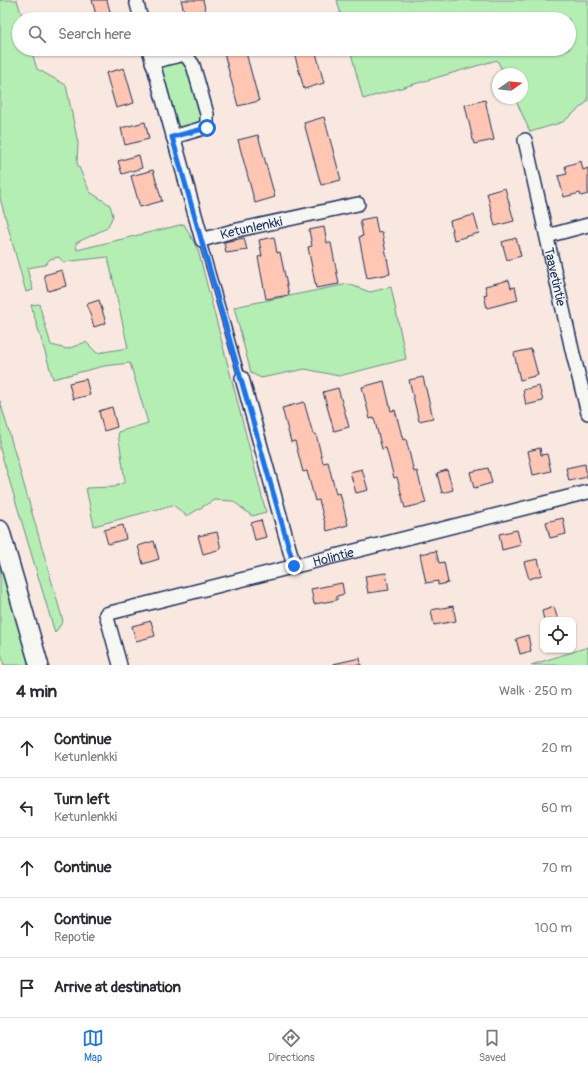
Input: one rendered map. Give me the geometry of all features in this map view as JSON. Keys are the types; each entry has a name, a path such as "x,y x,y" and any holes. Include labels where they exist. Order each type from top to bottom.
{"main road":[{"path":"0,530 39,665"}],"street":[{"path":"136,0 139,12"},
{"name":"Ketunlenkki","path":"151,56 172,137 202,240 233,231 358,204"},
{"name":"Ketunlenkki","path":"172,137 207,128 207,114 193,65 186,56"},
{"name":"Taavetintie","path":"525,140 573,354 588,412"},
{"path":"547,236 588,225"},
{"path":"242,378 294,566"},
{"name":"Holintie","path":"120,665 106,614 588,492"}],"lane":[{"path":"202,240 242,378"}],"green space":[{"path":"0,0 17,0 21,12 12,12 12,56 33,56 37,69 66,85 78,143 77,163 90,192 110,205 113,216 107,228 76,243 77,250 184,224 198,250 266,512 252,516 233,501 214,500 187,516 173,505 94,526 86,488 114,487 125,482 118,432 148,423 130,363 104,366 53,379 31,305 39,304 51,345 67,349 86,342 97,353 128,348 108,257 63,262 59,257 50,259 45,265 27,268 33,290 26,292 0,198"},
{"path":"337,0 588,0 588,101 563,122 530,132 518,104 528,104 528,68 501,68 497,60 363,99 352,56 576,56 576,12 340,12"},
{"path":"178,62 182,63 189,69 201,116 198,124 185,127 182,127 174,122 161,71 163,66"},
{"path":"348,284 370,292 391,287 406,359 339,376 305,369 261,378 251,373 234,307"},
{"path":"0,401 63,621 55,633 0,449"},
{"path":"0,563 29,665 4,665 0,649"},
{"path":"588,647 588,665 531,665 569,653 576,653 576,651"}],"building":[{"path":"92,0 107,0 110,12 95,12"},
{"path":"181,0 203,0 206,12 184,12"},
{"path":"225,56 247,56 259,101 238,106"},
{"path":"295,56 317,56 324,83 304,89"},
{"path":"124,68 134,103 116,108 106,73"},
{"path":"485,100 494,140 474,144 465,105"},
{"path":"324,117 341,180 321,185 304,123"},
{"path":"145,122 149,139 125,145 121,128"},
{"path":"258,135 275,197 255,203 238,140"},
{"path":"139,155 142,168 122,174 118,161"},
{"path":"581,161 583,170 588,168 588,194 581,196 580,193 564,197 558,176 567,174 565,166"},
{"path":"153,170 162,201 140,207 131,176"},
{"path":"505,188 514,221 495,226 487,193"},
{"path":"474,215 479,233 454,240 450,221"},
{"path":"375,217 378,233 382,232 390,274 367,278 359,237 363,236 360,220"},
{"path":"324,227 327,243 331,243 339,284 316,288 308,247 312,246 309,230"},
{"path":"274,237 277,253 280,252 289,295 266,299 258,257 262,256 259,240"},
{"path":"244,238 247,250 226,253 224,242"},
{"path":"516,238 521,256 507,260 502,242"},
{"path":"62,270 66,286 48,291 44,275"},
{"path":"509,280 511,288 515,287 518,300 487,308 484,295 487,294 485,286"},
{"path":"99,300 106,323 94,327 87,304"},
{"path":"531,349 538,375 520,380 514,353"},
{"path":"423,377 433,418 419,421 409,380"},
{"path":"86,379 90,395 73,399 69,383"},
{"path":"384,381 391,411 395,410 403,440 406,439 414,472 417,471 426,503 405,508 397,477 394,478 386,448 382,449 374,418 370,419 362,387"},
{"path":"539,386 543,401 526,405 523,390"},
{"path":"338,388 349,427 334,431 323,392"},
{"path":"304,402 313,434 316,434 323,463 328,462 336,494 340,493 348,525 327,531 319,500 315,501 307,471 303,472 295,441 291,442 282,408"},
{"path":"112,407 117,427 104,431 99,411"},
{"path":"540,448 541,455 547,454 551,471 533,475 528,451"},
{"path":"585,464 587,477 569,481 566,468"},
{"path":"488,468 492,483 474,488 470,472"},
{"path":"362,469 368,490 356,493 350,472"},
{"path":"447,470 453,490 442,493 437,473"},
{"path":"563,518 566,534 550,538 546,522"},
{"path":"261,520 266,537 255,540 251,523"},
{"path":"123,525 126,539 108,544 104,530"},
{"path":"517,530 521,545 502,550 499,534"},
{"path":"217,532 221,549 203,554 198,536"},
{"path":"154,541 159,559 143,564 138,546"},
{"path":"436,551 439,563 444,562 448,583 438,585 438,581 426,583 420,554"},
{"path":"538,559 542,575 529,579 524,562"},
{"path":"386,573 389,590 368,593 365,576"},
{"path":"342,583 344,594 337,596 337,600 314,604 311,589"},
{"path":"453,606 456,621 434,625 431,610"},
{"path":"554,607 557,617 543,617 542,611"},
{"path":"151,621 155,636 136,641 132,626"},
{"path":"528,635 531,651 520,654 516,639"},
{"path":"360,658 361,665 333,665 333,664"}],"route":[{"path":"207,128 172,137 242,378 294,566"}]}
